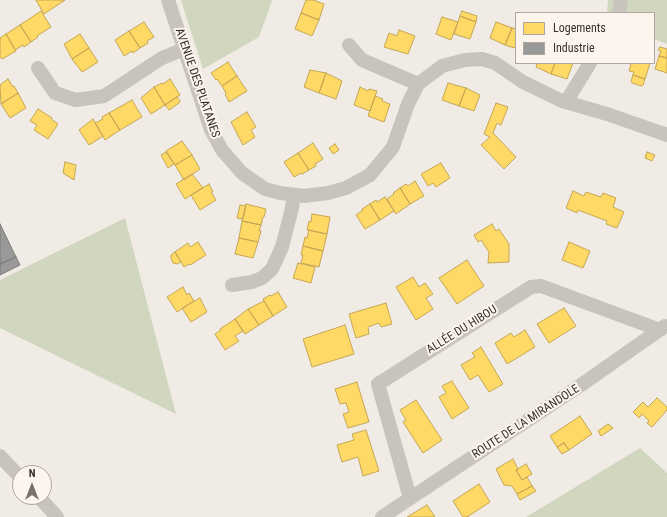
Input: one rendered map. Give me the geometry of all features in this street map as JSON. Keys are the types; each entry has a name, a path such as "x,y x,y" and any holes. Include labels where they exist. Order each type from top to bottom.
{"street":[{"name":"AVENUE DES PLATANES","path":"168,0 211,130 222,150 242,173 265,189 280,194 304,196 334,191 346,188 370,175 393,147 408,104 418,84 442,66 465,60 482,60 495,63 523,82 566,102 667,135"},
{"path":"619,12 621,0"},
{"path":"349,45 362,60 418,84"},
{"path":"38,68 55,93 76,100 104,96 162,58 184,49"},
{"path":"566,102 589,64"},
{"path":"232,285 252,282 262,278 272,269 282,247 294,195"},
{"name":"ALLÉE DU HIBOU","path":"410,498 378,384 531,287 541,286 663,327"},
{"name":"ROUTE DE LA MIRANDOLE","path":"382,517 581,385 663,327"},
{"path":"0,456 12,469"},
{"path":"46,505 57,517"}],"green space":[{"path":"181,0 272,1 259,37 203,69"},
{"path":"608,0 667,0 667,44 655,39 655,12 607,12"},
{"path":"125,218 176,414 0,328 0,280"},
{"path":"640,448 667,473 667,517 526,517"}],"building: Logements":[{"path":"36,0 65,0 44,14"},
{"path":"306,0 313,0 324,4 319,20 301,13"},
{"path":"41,11 51,27 31,42 20,25"},
{"path":"462,11 477,16 476,22 460,16"},
{"path":"301,13 319,20 312,36 295,29"},
{"path":"460,16 476,22 470,39 454,34"},
{"path":"442,17 458,22 451,40 436,34"},
{"path":"144,22 154,37 140,48 129,31"},
{"path":"496,22 512,28 505,45 490,38"},
{"path":"20,25 31,42 24,47 23,45 15,50 6,34"},
{"path":"512,28 515,29 515,48 505,45"},
{"path":"399,30 415,36 408,54 384,47 389,33 397,36"},
{"path":"129,31 140,48 133,53 132,51 124,56 115,40"},
{"path":"6,34 16,51 2,59 0,57 0,38"},
{"path":"80,34 89,48 72,59 64,44"},
{"path":"660,47 667,49 667,58 659,56 661,51 658,50"},
{"path":"89,48 98,62 82,72 72,59"},
{"path":"659,56 667,58 667,73 655,69"},
{"path":"228,62 237,76 222,86 211,73"},
{"path":"537,64 555,64 551,74 536,67"},
{"path":"555,64 573,64 567,79 551,74"},
{"path":"631,64 650,64 645,79 633,75 634,72 629,71"},
{"path":"310,70 326,73 319,93 304,87"},
{"path":"326,73 342,81 336,99 319,93"},
{"path":"633,75 645,79 643,85 641,86 632,83 631,81"},
{"path":"237,76 247,91 229,102 222,86"},
{"path":"8,79 18,93 1,104 0,85"},
{"path":"170,79 180,95 165,105 154,87 162,83 163,84"},
{"path":"448,83 466,88 459,106 442,100"},
{"path":"154,87 165,105 151,114 141,98"},
{"path":"360,87 368,91 369,89 377,91 370,111 354,105"},
{"path":"466,88 480,95 474,111 459,106"},
{"path":"18,93 26,108 10,118 1,104"},
{"path":"375,96 390,104 384,122 368,116"},
{"path":"177,97 180,101 179,103 169,110 165,105"},
{"path":"132,100 142,117 120,130 109,113"},
{"path":"496,103 508,107 501,125 497,123 493,133 516,157 504,169 481,145 490,137 484,134"},
{"path":"38,109 58,124 48,139 34,130 37,125 30,121"},
{"path":"247,112 256,127 251,130 255,137 243,145 231,122"},
{"path":"109,113 120,130 105,140 95,123 103,119 102,117"},
{"path":"93,119 103,136 89,145 79,130"},
{"path":"182,141 192,155 175,165 166,151"},
{"path":"313,143 323,159 309,170 298,153"},
{"path":"335,144 339,150 333,154 329,148"},
{"path":"166,152 174,164 168,168 161,155"},
{"path":"647,152 655,155 652,161 645,158"},
{"path":"298,153 309,170 294,177 284,162"},
{"path":"192,155 200,169 184,180 175,165"},
{"path":"65,162 76,165 74,180 63,173"},
{"path":"441,163 450,178 436,187 433,183 428,186 421,174"},
{"path":"192,174 203,188 185,199 176,184"},
{"path":"415,181 424,196 410,204 400,188 406,184 408,186"},
{"path":"209,184 213,192 211,192 216,200 200,210 191,195"},
{"path":"400,188 410,204 396,214 387,199"},
{"path":"573,191 584,196 586,192 601,197 603,193 616,198 613,207 624,212 617,228 606,224 607,221 578,210 577,213 566,208"},
{"path":"385,197 394,211 380,220 370,204"},
{"path":"246,204 266,209 261,225 242,221"},
{"path":"370,204 380,220 365,229 356,215"},
{"path":"240,205 246,206 243,219 237,218"},
{"path":"312,214 330,217 327,234 307,230 309,221 311,222"},
{"path":"242,221 261,225 258,242 239,238"},
{"path":"492,224 496,231 499,229 509,244 509,262 488,263 489,252 481,240 478,242 474,235"},
{"path":"309,230 327,234 323,251 303,246 305,237 307,238"},
{"path":"239,238 258,242 253,258 235,254"},
{"path":"198,242 206,255 184,267 175,252 188,243 190,247"},
{"path":"569,242 590,251 583,268 562,260"},
{"path":"303,246 323,251 319,267 301,263"},
{"path":"175,252 181,262 177,264 173,263 171,258 171,255"},
{"path":"467,260 484,286 457,304 439,278"},
{"path":"298,263 315,267 311,283 293,278"},
{"path":"413,277 419,287 425,283 433,294 426,298 433,309 416,320 396,287"},
{"path":"183,287 187,295 189,293 194,301 177,312 167,297"},
{"path":"278,292 287,307 273,316 263,299"},
{"path":"200,298 207,312 191,322 182,308"},
{"path":"264,301 273,316 259,325 248,309"},
{"path":"386,303 392,324 381,327 379,323 368,327 369,334 356,338 349,314"},
{"path":"564,308 576,326 549,343 537,324"},
{"path":"248,309 259,325 245,334 235,319"},
{"path":"235,319 243,331 235,336 239,341 225,350 215,334"},
{"path":"345,325 354,354 312,367 303,339"},
{"path":"525,330 535,347 507,364 495,343 511,333 514,337"},
{"path":"481,347 503,384 489,392 478,375 470,380 461,365 475,357 472,353"},
{"path":"452,381 469,408 452,419 439,397 446,393 442,386"},
{"path":"357,382 369,422 348,428 343,414 349,412 346,403 340,404 335,389"},
{"path":"657,398 667,407 667,410 652,427 647,423 649,421 642,414 639,418 633,412 643,402 648,407"},
{"path":"416,400 442,440 423,453 403,422 406,420 400,410"},
{"path":"580,416 592,434 569,450 564,443 557,447 550,436"},
{"path":"608,424 613,428 601,436 598,431"},
{"path":"366,430 379,471 363,476 358,457 342,462 337,445 354,440 352,434"},
{"path":"564,443 569,450 562,454 557,447"},
{"path":"513,459 518,469 516,470 522,480 527,477 532,486 517,494 512,486 504,485 496,469"},
{"path":"526,464 532,474 522,480 516,470"},
{"path":"479,484 490,502 467,517 463,517 453,501"},
{"path":"532,486 536,491 520,500 517,494"},
{"path":"427,505 435,517 407,517"}],"building: Industrie":[{"path":"0,224 16,257 0,264"},
{"path":"16,257 20,265 0,275 0,264"}]}
